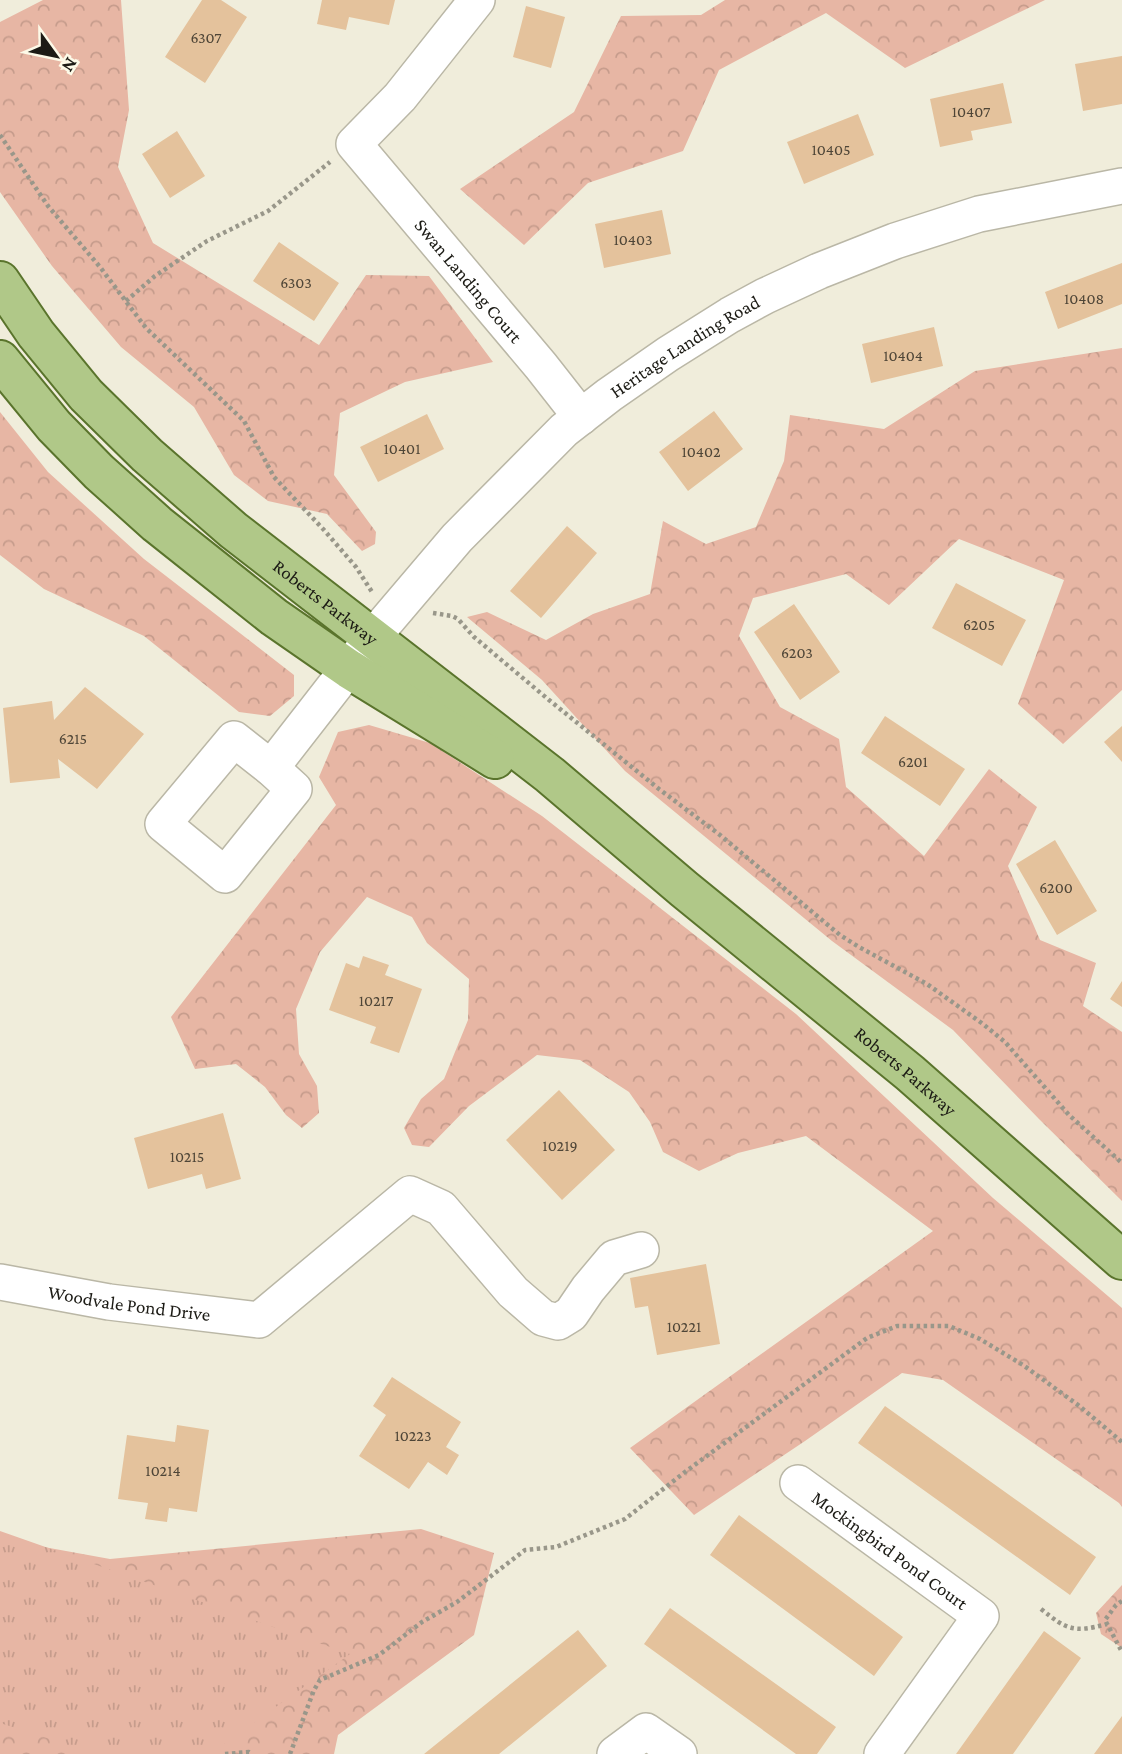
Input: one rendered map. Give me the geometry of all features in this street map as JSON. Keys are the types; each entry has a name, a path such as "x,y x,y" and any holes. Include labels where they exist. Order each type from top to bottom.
{"main road":[{"name":"Roberts Parkway","path":"0,281 36,334 86,395 147,456 233,530 550,775 684,889 909,1073 1122,1261"},
{"name":"Roberts Parkway","path":"0,360 54,426 99,472 156,524 274,617 349,669 524,777 684,889"}],"street":[{"path":"354,144 400,97 477,0"},
{"name":"Swan Landing Court","path":"354,144 581,417"},
{"name":"Heritage Landing Road","path":"271,768 372,638 457,538 543,450 581,417 668,354 765,296 895,241 979,214 1122,186"},
{"name":"Woodvale Pond Drive","path":"0,1282 109,1302 258,1320 410,1194 441,1208 513,1292 543,1318 558,1322 571,1314 614,1258 642,1250"},
{"name":"Mockingbird Pond Court","path":"798,1483 981,1616 882,1754"},
{"path":"615,1754 646,1731 679,1754"}],"path":[{"path":"0,135 48,206 100,267 146,328 244,421 274,477 324,530 356,568 372,593 404,600 436,615 458,619 474,637 549,700 720,835 840,935 927,984 984,1024 1005,1042 1069,1115 1122,1163"},
{"path":"126,301 155,276 207,241 268,211 354,144"},
{"path":"290,1754 320,1680 379,1655 422,1622 457,1602 525,1550 556,1547 625,1519 867,1338 897,1326 949,1326 979,1339 1034,1373 1122,1442"},
{"path":"1122,1601 1105,1620 1122,1652"},
{"path":"1041,1609 1063,1626 1074,1629 1107,1624"},
{"path":"225,1754 253,1754"}],"green space":[{"path":"43,0 121,0 129,110 118,167 153,243 319,345 366,275 429,276 493,362 405,382 340,413 334,475 376,532 375,544 362,551 327,514 268,501 234,475 194,407 121,347 52,266 0,192 0,22"},
{"path":"725,0 1045,0 905,68 826,13 719,70 683,151 588,183 524,245 460,189 574,112 621,16 701,15"},
{"path":"1122,348 1122,690 1063,744 1018,704 1064,580 959,539 889,605 846,574 753,598 739,636 780,707 839,739 846,787 924,856 989,769 1037,807 1008,866 1040,940 1096,963 1083,1006 1122,1032 1122,1201 953,1030 832,941 625,771 542,680 467,617 487,612 546,640 593,614 650,594 663,521 706,544 756,527 784,461 790,415 884,429 975,371"},
{"path":"0,412 48,472 144,559 294,675 294,696 270,716 239,712 144,636 44,589 0,555"},
{"path":"369,725 430,743 542,816 796,1014 993,1198 1122,1308 1122,1507 943,1380 902,1373 694,1515 630,1448 933,1231 806,1136 738,1153 699,1171 663,1152 650,1122 629,1092 580,1060 537,1055 469,1106 429,1147 412,1145 404,1128 421,1099 444,1079 468,1020 469,979 427,943 412,917 367,897 320,952 296,1009 299,1054 317,1086 319,1113 302,1128 286,1115 265,1087 236,1064 195,1069 171,1017 336,805 319,777 338,732"},
{"path":"421,1529 494,1553 474,1635 338,1735 334,1754 0,1754 0,1539 110,1559"},
{"path":"0,1531 350,1654 210,1754 82,1754 66,1744 0,1723"},
{"path":"1122,1585 1122,1648 1101,1634 1096,1613"}],"building":[{"path":"202,0 221,0 247,17 205,83 165,57"},
{"path":"322,0 395,0 389,25 349,17 346,30 317,24"},
{"path":"526,6 565,17 551,68 513,57"},
{"path":"1122,56 1122,104 1083,111 1075,64"},
{"path":"1003,83 1012,123 971,131 973,140 940,147 930,99"},
{"path":"858,114 874,155 804,184 787,142"},
{"path":"177,131 205,176 170,198 142,154"},
{"path":"662,210 671,254 604,268 595,224"},
{"path":"279,242 339,283 314,321 253,281"},
{"path":"1122,263 1122,304 1058,329 1045,292"},
{"path":"934,327 943,366 871,383 862,344"},
{"path":"714,411 743,449 688,491 659,452"},
{"path":"427,414 444,449 378,482 360,447"},
{"path":"567,526 597,553 541,618 510,591"},
{"path":"956,583 1026,620 1002,666 932,628"},
{"path":"794,604 840,672 800,700 754,632"},
{"path":"85,687 144,734 97,789 58,759 60,778 10,783 3,708 52,701 54,720"},
{"path":"885,716 965,769 940,806 861,753"},
{"path":"1122,726 1122,762 1104,742"},
{"path":"1055,840 1097,911 1057,935 1016,864"},
{"path":"363,956 389,965 385,975 422,989 399,1053 370,1043 376,1027 329,1010 346,963 359,968"},
{"path":"1122,981 1122,1007 1110,999"},
{"path":"559,1090 615,1150 562,1200 506,1140"},
{"path":"223,1113 241,1179 206,1189 202,1174 148,1189 134,1138"},
{"path":"706,1264 720,1344 657,1355 648,1306 635,1308 630,1278"},
{"path":"392,1377 461,1422 446,1447 459,1455 447,1475 428,1462 409,1489 359,1456 386,1415 373,1406"},
{"path":"885,1406 1096,1557 1070,1595 858,1443"},
{"path":"177,1425 209,1430 197,1512 169,1508 167,1522 145,1519 148,1503 118,1499 127,1435 175,1442"},
{"path":"739,1515 903,1637 874,1676 710,1555"},
{"path":"670,1608 836,1727 817,1754 796,1754 644,1644"},
{"path":"578,1630 607,1666 499,1754 424,1754"},
{"path":"1044,1631 1081,1658 1013,1754 956,1754"},
{"path":"1122,1716 1122,1754 1094,1754"}]}
